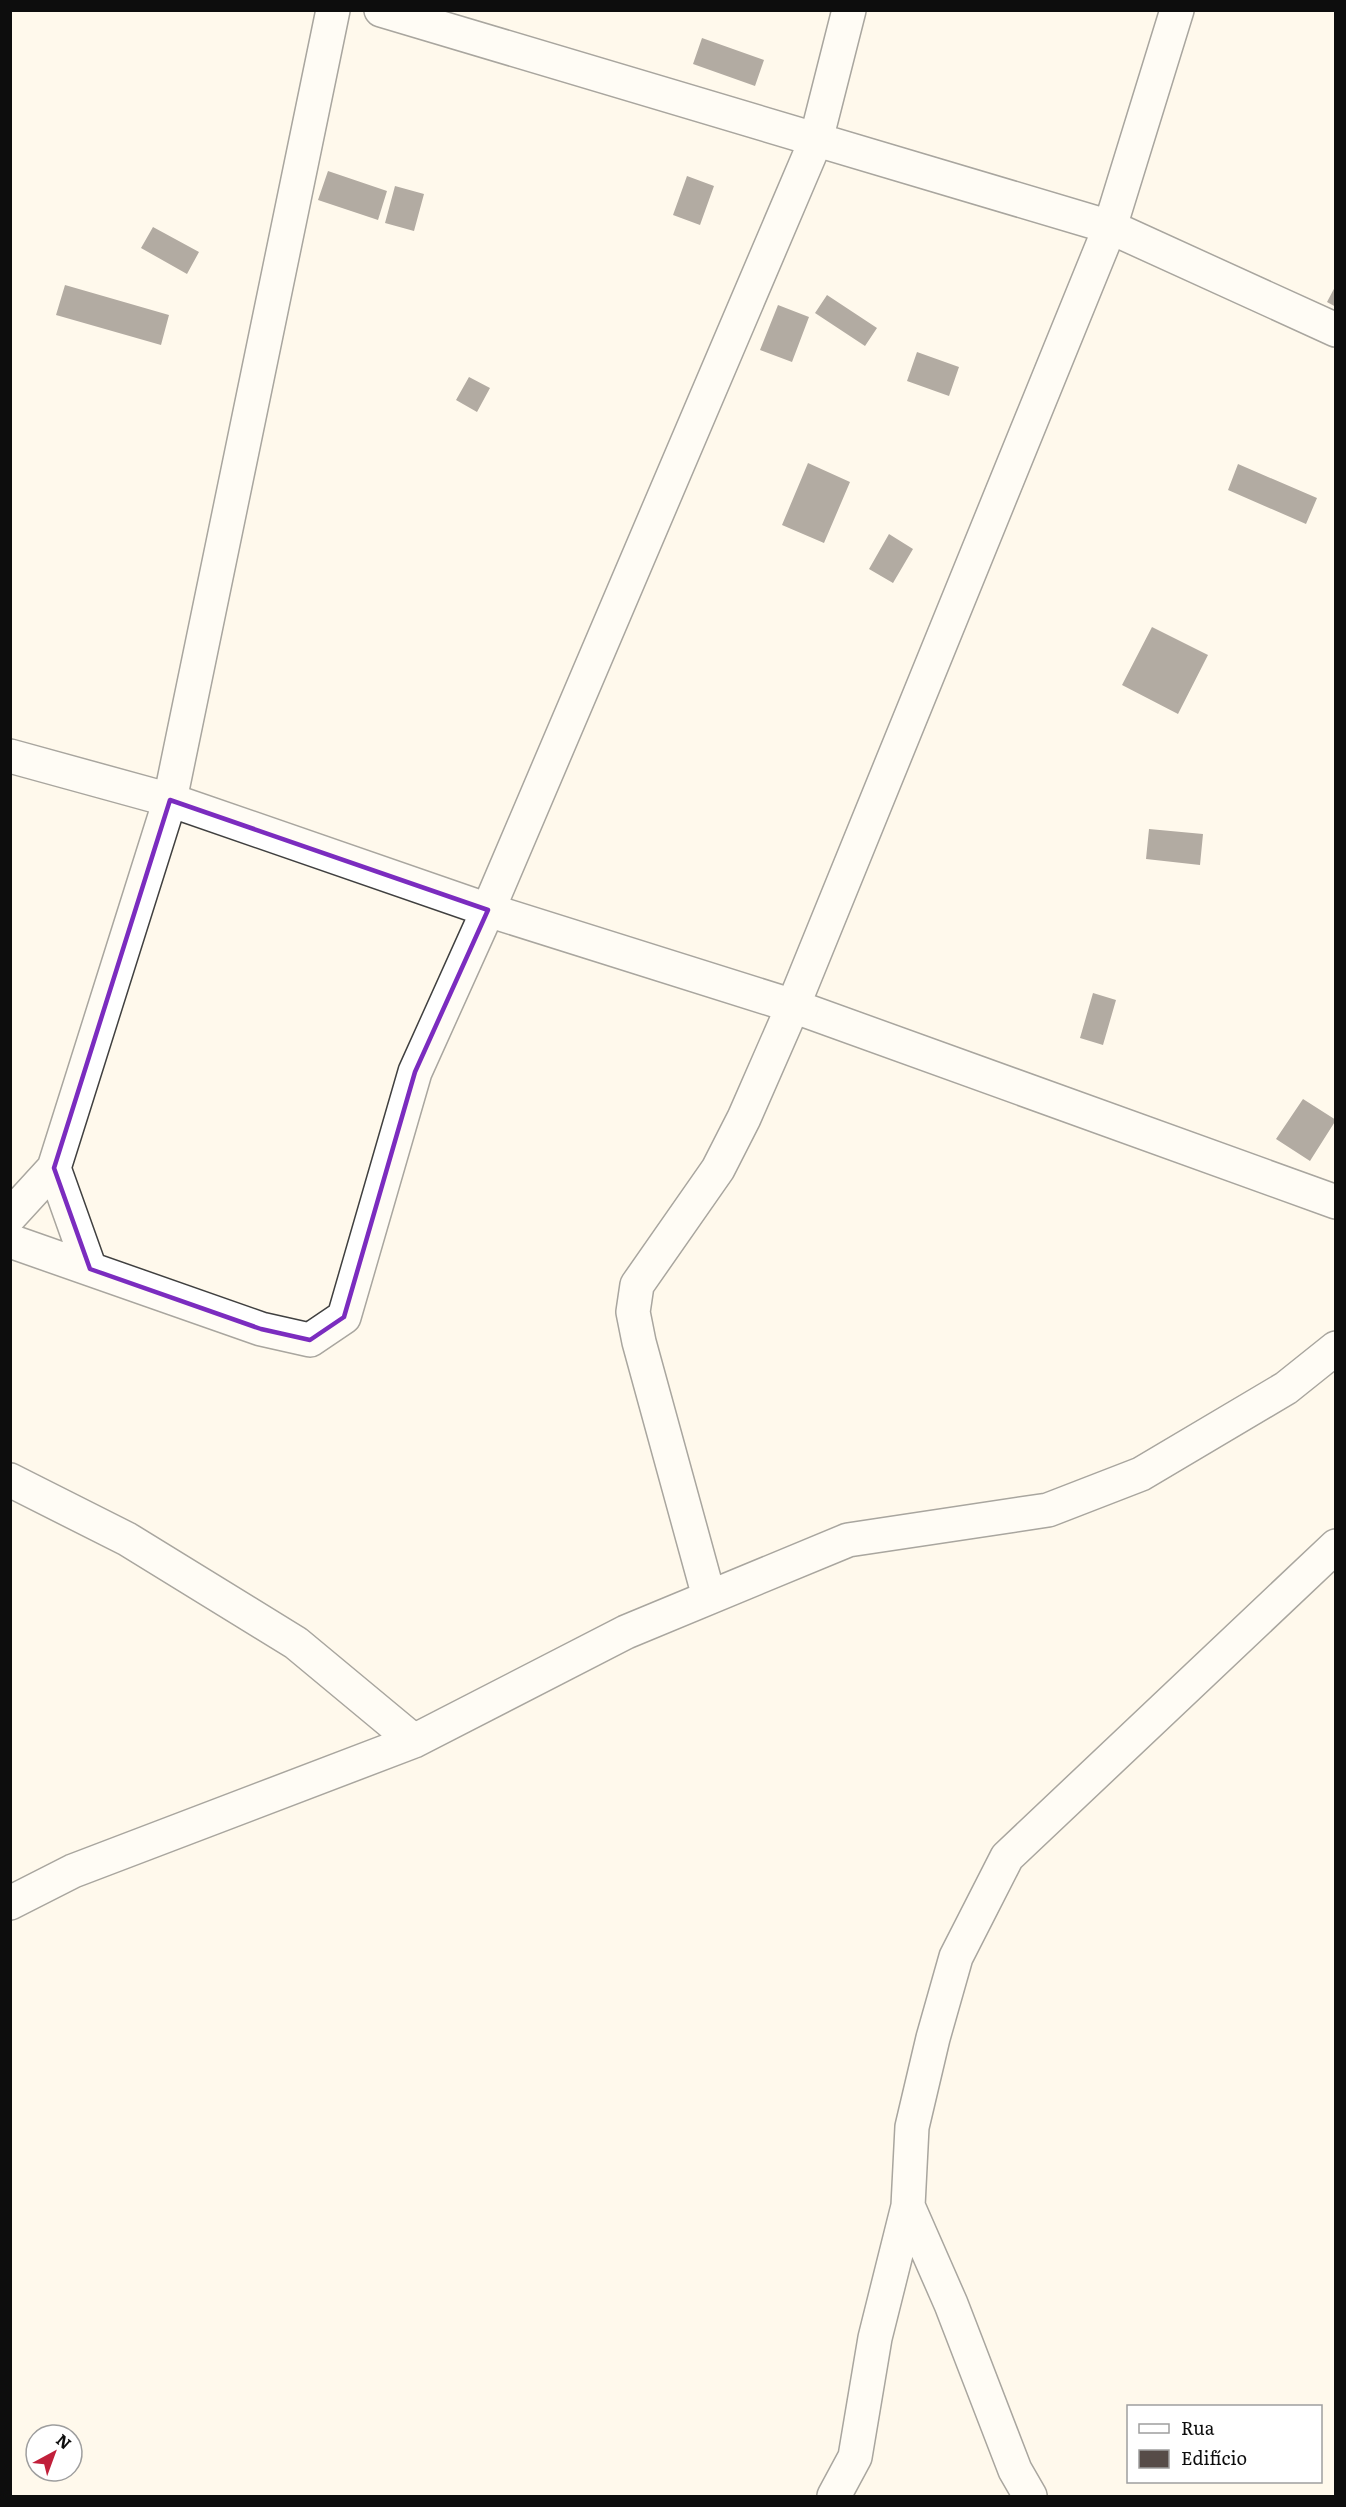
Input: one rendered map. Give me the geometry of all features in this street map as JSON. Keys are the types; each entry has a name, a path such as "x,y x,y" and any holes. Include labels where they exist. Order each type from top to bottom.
{"street":[{"path":"10,1216 54,1168 170,800 333,10"},
{"path":"381,10 1110,227 1335,330"},
{"path":"10,1241 261,1329 310,1340 344,1317 415,1072 488,910 816,140 849,10"},
{"path":"709,1598 633,1312 638,1285 718,1168 744,1118 793,1006 1110,227 1177,10"},
{"path":"10,756 170,800 488,910 793,1006 1335,1202"},
{"path":"54,1168 90,1269"},
{"path":"10,1903 72,1871 414,1741 626,1632 848,1540 1048,1510 1141,1474 1286,1388 1335,1348"},
{"path":"10,1480 127,1539 296,1643 414,1741"},
{"path":"834,2496 855,2457 875,2338 908,2206 912,2127 933,2038 956,1957 1007,1857 1335,1546"},
{"path":"908,2206 951,2304 1016,2470 1030,2496"}],"highlighted area":[{"path":"170,800 488,910 415,1072 344,1317 310,1340 261,1329 90,1269 54,1168"}],"building":[{"path":"702,38 764,60 755,86 693,64"},
{"path":"328,171 387,191 378,220 318,200"},
{"path":"687,176 714,186 700,225 673,215"},
{"path":"395,186 424,194 414,231 385,223"},
{"path":"153,227 199,252 187,274 141,248"},
{"path":"65,285 169,315 161,345 56,315"},
{"path":"1336,285 1336,307 1327,302"},
{"path":"827,295 877,328 865,346 815,313"},
{"path":"778,305 809,317 792,362 760,350"},
{"path":"917,352 959,367 949,396 907,381"},
{"path":"469,377 490,388 477,412 456,400"},
{"path":"808,463 850,482 824,543 782,525"},
{"path":"1238,464 1317,498 1306,524 1228,490"},
{"path":"889,534 913,549 893,583 869,569"},
{"path":"1152,627 1208,655 1178,714 1122,685"},
{"path":"1149,829 1203,834 1200,865 1146,859"},
{"path":"1093,993 1116,1000 1103,1045 1080,1038"},
{"path":"1303,1099 1336,1120 1310,1161 1276,1139"}]}
